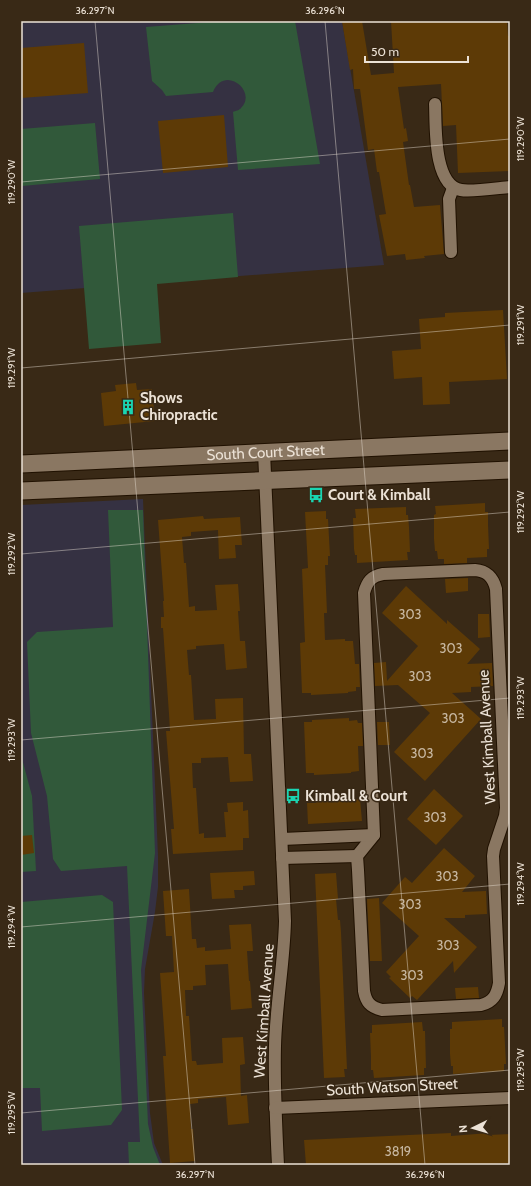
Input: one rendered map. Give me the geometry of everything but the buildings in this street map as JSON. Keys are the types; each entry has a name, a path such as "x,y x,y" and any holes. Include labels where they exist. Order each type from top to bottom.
{"street":[{"path":"435,104 438,154 441,171 453,188 462,191 510,187"},
{"path":"451,252 449,199 453,188"},
{"name":"South Court Street","path":"21,464 510,441"},
{"name":"West Kimball Avenue","path":"264,452 282,839 284,949 275,1045 275,1108 278,1165"},
{"name":"South Court Street","path":"21,491 510,470"},
{"name":"West Kimball Avenue","path":"358,856 364,991 366,999 370,1005 376,1009 382,1010 481,1005 493,1000 497,993 499,983 493,853 505,816 506,808 496,588 494,581 489,575 482,571 383,574 376,575 370,579 366,585 364,593 374,836"},
{"path":"282,839 374,836"},
{"path":"282,858 358,856 374,836"},
{"name":"South Watson Street","path":"275,1108 510,1098"}],"shaded area":[{"path":"21,21 342,21 384,265 21,293"},
{"path":"143,499 158,856 158,887 145,969 144,993 150,1113 154,1143 163,1165 21,1165 21,505"}],"green space":[{"path":"223,21 295,21 320,164 238,170 233,112 239,110 245,101 243,88 238,83 231,80 224,80 218,84 213,92 166,96 152,81 146,27"},
{"path":"95,123 100,179 22,186 21,129"},
{"path":"233,213 238,277 157,284 161,343 89,349 79,226"},
{"path":"108,510 143,510 155,853 141,970 148,1124 153,1147 160,1165 129,1165 128,1142 140,1142 127,866 61,871 53,859 47,796 31,733 27,642 37,632 113,627"},
{"path":"21,755 32,796 36,871 21,872"},
{"path":"102,895 113,902 122,1110 111,1125 42,1131 40,1088 21,1088 21,902"}],"place":[{"name":"Shows Chiropractic","path":"128,407"},
{"name":"Court & Kimball","path":"316,495"},
{"name":"Kimball & Court","path":"293,796"}]}
